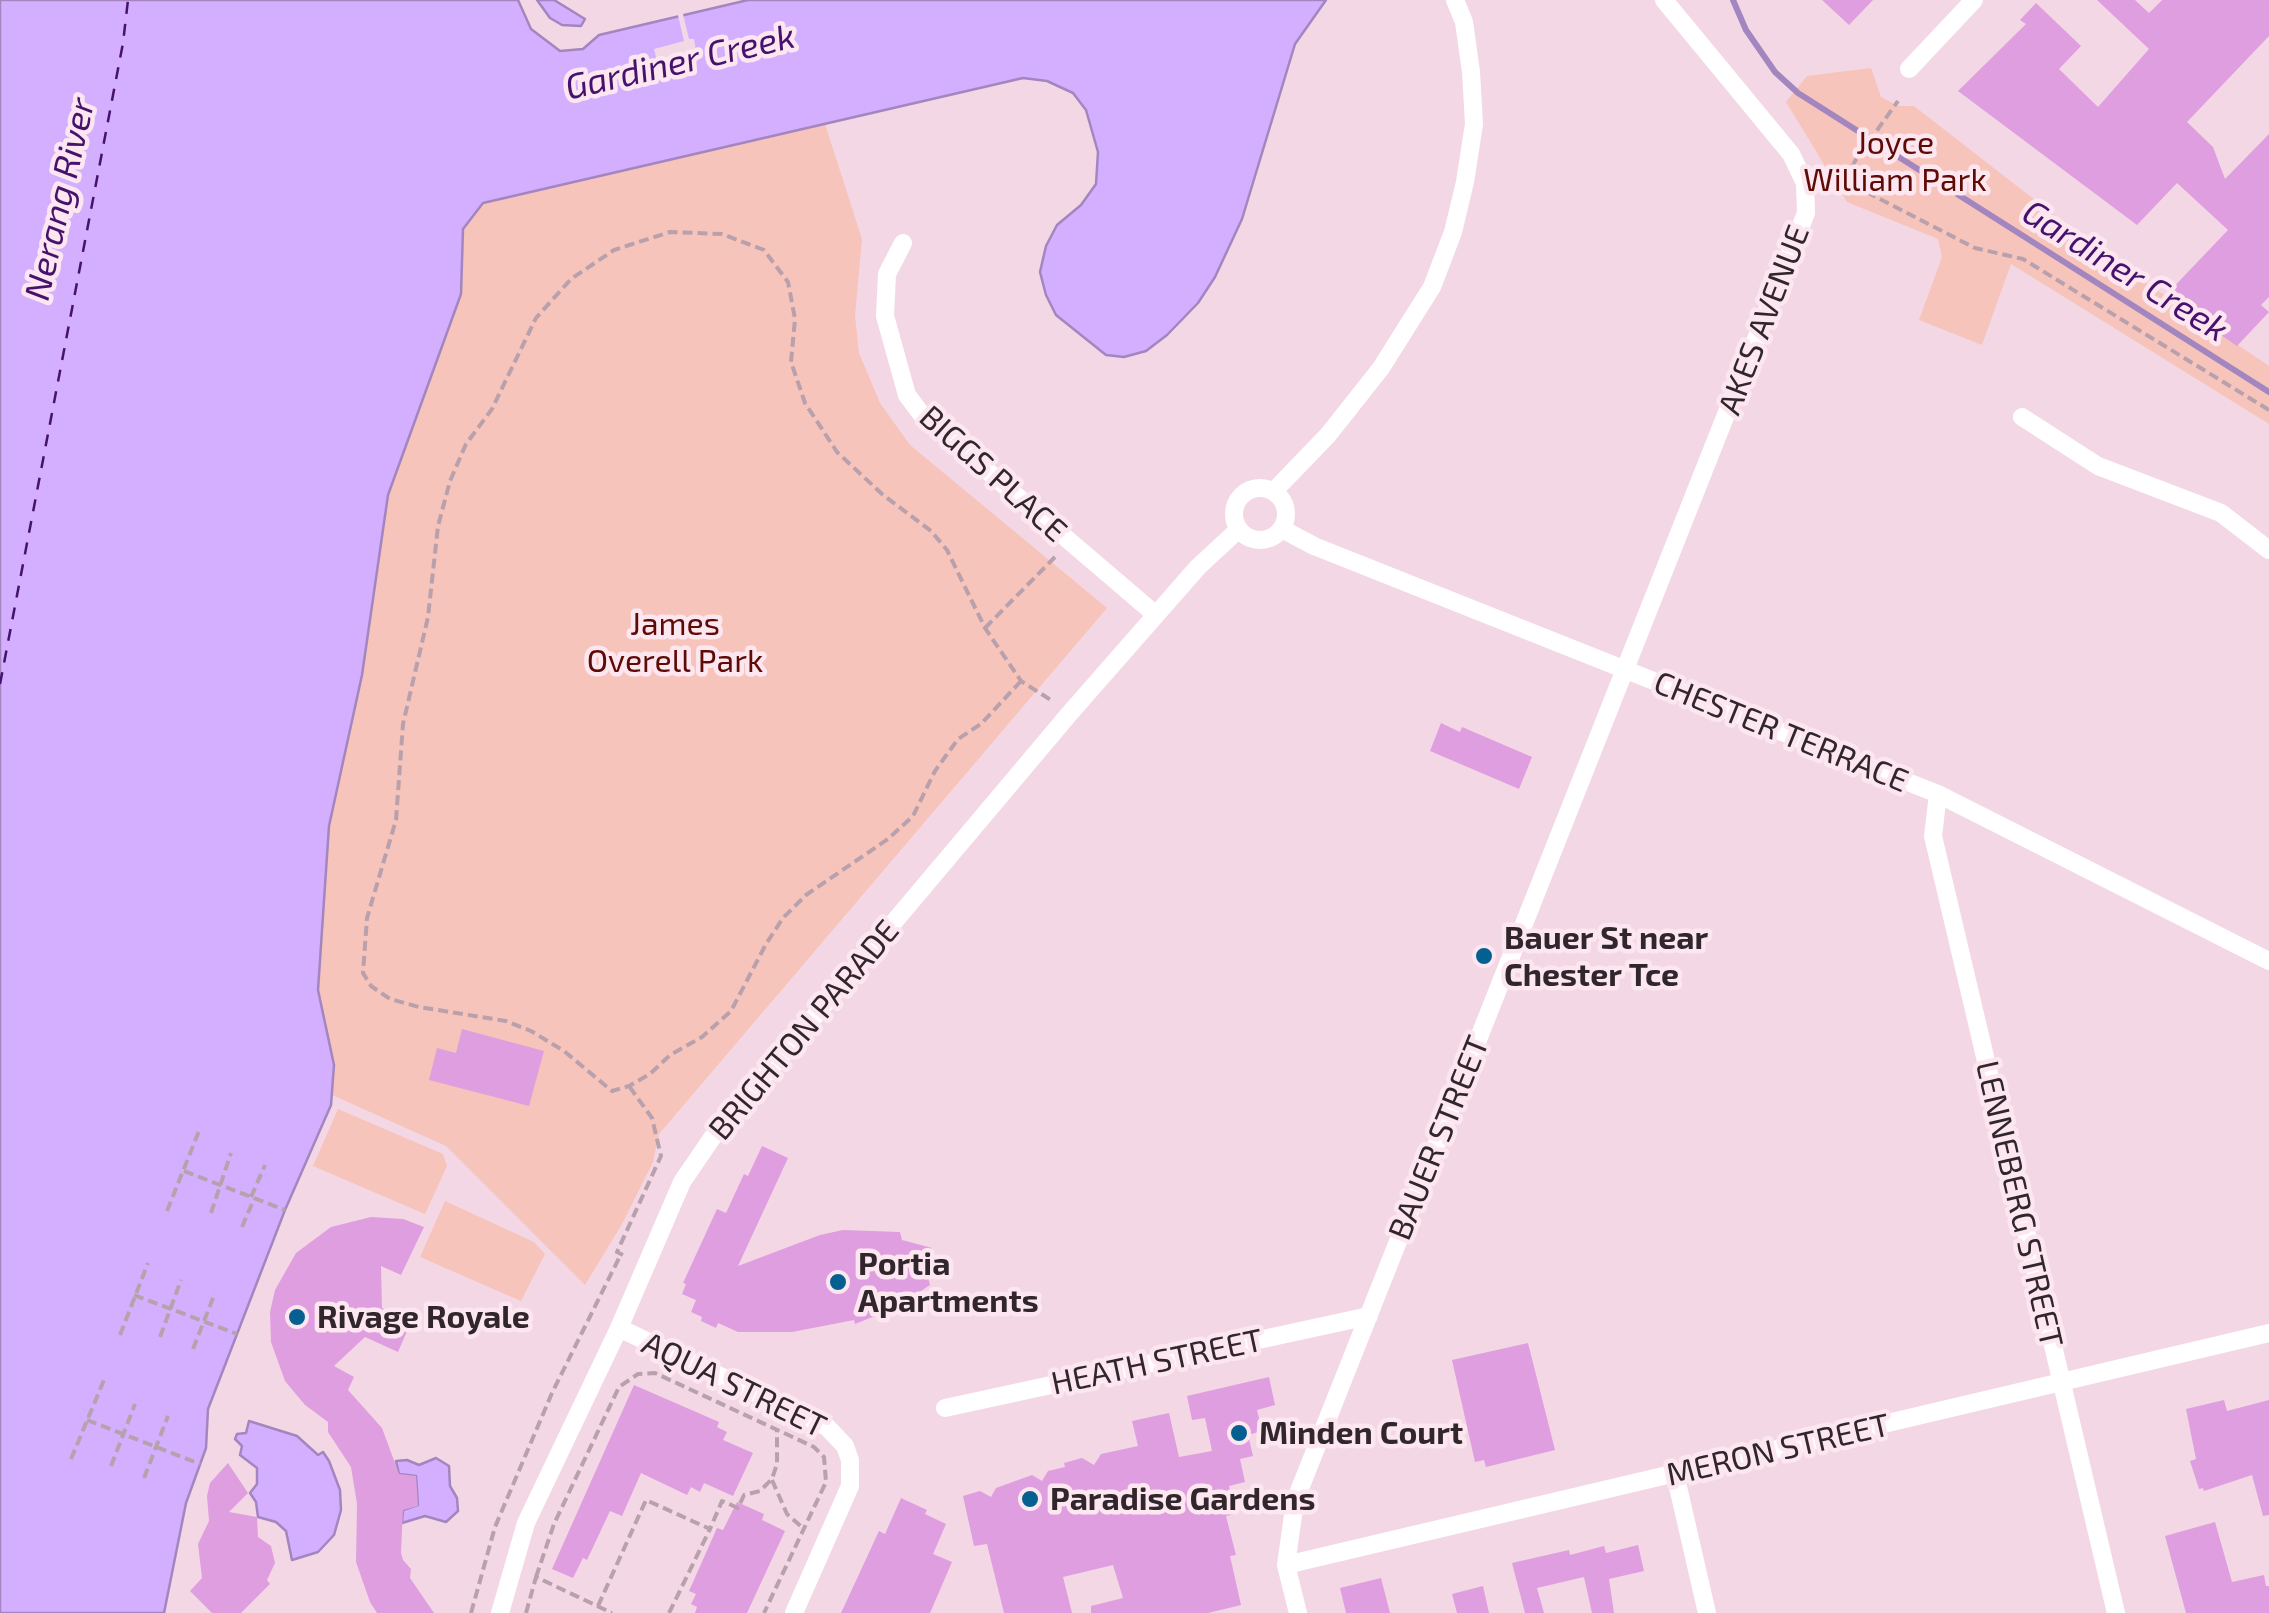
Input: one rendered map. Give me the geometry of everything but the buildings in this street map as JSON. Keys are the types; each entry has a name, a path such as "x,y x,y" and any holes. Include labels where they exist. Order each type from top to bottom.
{"street":[{"path":"1274,491 1328,435 1380,368 1432,286 1453,232 1474,124 1472,72 1464,22 1456,0"},
{"name":"AKES AVENUE","path":"1626,670 1806,213 1804,183 1791,154 1664,0"},
{"path":"1910,69 1974,0"},
{"name":"BIGGS PLACE","path":"903,243 887,274 886,316 908,395 922,415 1156,614"},
{"path":"2022,417 2098,466 2221,513 2269,550"},
{"path":"1256,488 1274,491 1286,508 1282,529 1262,540 1249,538 1239,529 1234,512 1241,496 1256,488"},
{"name":"BRIGHTON PARADE","path":"500,1613 526,1524 619,1328 682,1182 712,1138 1070,713 1198,567 1239,529"},
{"name":"CHESTER TERRACE","path":"1282,529 1314,546 1938,794 2269,961"},
{"name":"BAUER STREET","path":"1298,1613 1286,1565 1295,1501 1626,670"},
{"name":"LENNEBERG STREET","path":"1938,794 1933,836 2116,1613"},
{"name":"HEATH STREET","path":"945,1408 1369,1316"},
{"name":"AQUA STREET","path":"619,1328 827,1427 845,1446 850,1460 850,1486 794,1613"},
{"name":"MERON STREET","path":"1286,1565 2269,1333"},
{"path":"1675,1474 1707,1613"}],"path":[{"path":"1847,182 1855,161 1898,101"},
{"path":"1804,183 1847,182 1975,248 2023,258 2269,410"},
{"path":"1020,681 981,724 958,740 935,771 913,816 888,839 806,895 784,918 731,1011 702,1037 629,1086 612,1091 564,1051 506,1021 390,999 371,986 363,973 367,918 396,820 403,724 428,617 438,526 450,481 466,444 492,409 536,318 570,280 614,250 670,232 722,234 764,250 788,282 794,319 791,362 805,403 836,452 931,531 947,550 985,628 1020,681 1070,713"},
{"path":"985,628 1068,543"},
{"path":"629,1086 652,1118 661,1156 617,1252 645,1268"},
{"path":"166,1212 198,1131"},
{"path":"210,1213 231,1152"},
{"path":"242,1227 265,1165"},
{"path":"184,1171 284,1210"},
{"path":"471,1613 495,1527 552,1392 621,1254"},
{"path":"120,1335 148,1263"},
{"path":"160,1338 181,1280"},
{"path":"192,1349 215,1293"},
{"path":"134,1295 237,1334"},
{"path":"526,1613 554,1524 619,1388 638,1374 655,1373 820,1451 827,1465 826,1482 764,1613"},
{"path":"71,1460 104,1380"},
{"path":"111,1466 135,1404"},
{"path":"144,1478 168,1416"},
{"path":"87,1420 200,1464"},
{"path":"668,1613 722,1501 738,1508 744,1496 760,1491 772,1479 777,1464 776,1429"},
{"path":"772,1479 787,1514 804,1529"},
{"path":"598,1606 646,1500 710,1528"},
{"path":"536,1577 612,1613"}],"green space":[{"name":"Joyce William Park","path":"1871,68 1881,97 1898,106 1914,106 2111,259 2269,366 2269,424 2011,264 1982,345 1919,320 1942,257 1938,239 1847,202 1786,102 1807,76"},
{"name":"James Overell Park","path":"825,124 862,239 855,315 859,353 880,403 910,445 1107,608 659,1134 653,1162 585,1285 446,1146 332,1095 334,1065 318,990 329,826 362,675 388,495 461,294 463,229 483,203"},
{"path":"338,1109 443,1154 447,1166 425,1214 313,1166"},
{"path":"445,1201 534,1242 545,1254 521,1301 420,1257"}],"water":[{"name":"Nerang River","path":"0,0 518,0 531,29 560,51 583,49 599,35 748,0 1326,0 1295,44 1242,219 1215,277 1198,303 1167,335 1146,351 1124,357 1106,355 1056,315 1046,295 1040,272 1046,246 1057,225 1081,205 1096,184 1098,152 1086,110 1073,93 1047,81 1023,78 483,203 463,229 461,294 388,495 362,675 329,826 318,990 334,1065 331,1105 285,1210 208,1409 206,1448 186,1503 164,1613 0,1613"},
{"path":"537,0 554,0 585,19 581,26 562,25 550,18"},
{"path":"249,1421 297,1436 318,1455 323,1452 329,1461 340,1490 341,1510 334,1535 318,1552 292,1560 286,1531 276,1522 258,1517 250,1493 257,1484 257,1468 240,1455 242,1446 235,1439 237,1434 246,1433"},
{"path":"436,1458 449,1466 458,1511 446,1522 425,1516 402,1523 403,1510 418,1505 416,1476 399,1474 396,1461 419,1465"}],"pier":[{"path":"682,10 696,51 657,61 654,49 684,41 677,11"}],"waterway":[{"name":"Gardiner Creek","path":"1733,0 1746,30 1775,72 1798,93 2269,392"}],"ferry route":[{"path":"0,684 128,0"}],"place":[{"name":"Bauer St near Chester Tce","path":"1484,956"},
{"name":"Portia Apartments","path":"838,1282"},
{"name":"Rivage Royale","path":"297,1317"},
{"name":"Minden Court","path":"1239,1433"},
{"name":"Paradise Gardens","path":"1030,1499"}]}
